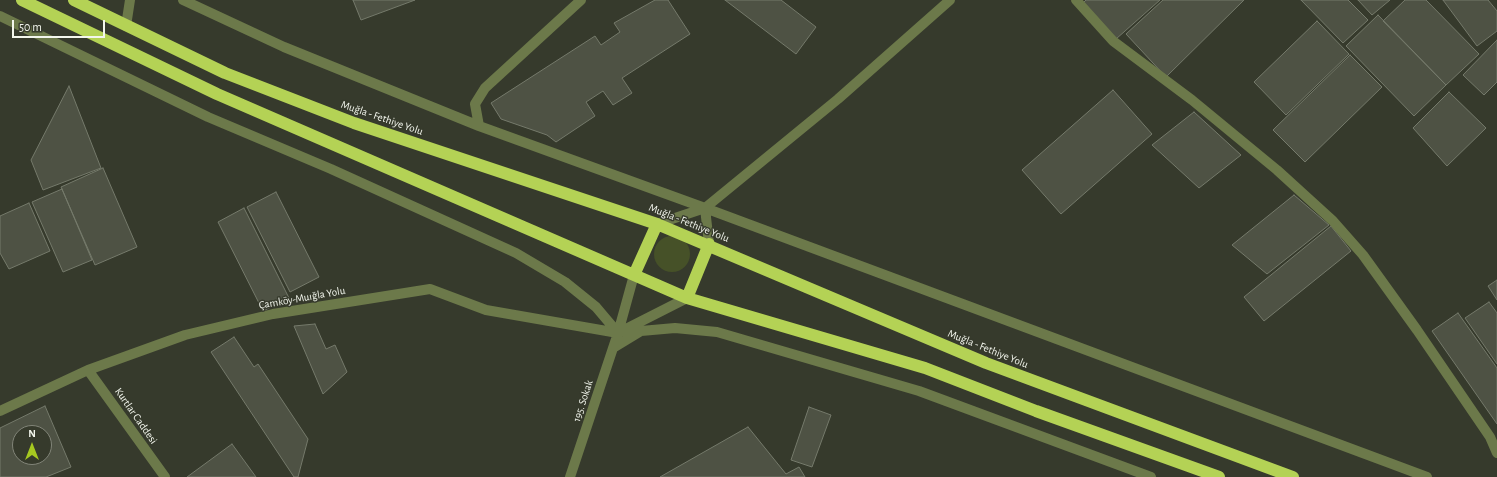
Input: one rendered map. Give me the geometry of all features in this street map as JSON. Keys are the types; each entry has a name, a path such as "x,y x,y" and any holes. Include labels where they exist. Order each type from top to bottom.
{"highway":[{"path":"22,0 217,94 687,298 925,368 1036,411 1219,477"},
{"name":"Muğla - Fethiye Yolu","path":"74,0 225,73 354,123 657,224 709,244 986,363 1293,477"},
{"path":"634,275 657,224"},
{"path":"687,298 709,244"}],"street":[{"path":"126,26 130,0"},
{"path":"182,0 284,47 479,126 705,208 1426,477"},
{"path":"479,126 475,104 485,88 581,0"},
{"path":"657,224 705,208 838,99 950,0"},
{"path":"1076,0 1113,41 1192,100 1265,160 1333,221 1363,255 1417,330 1490,437 1497,453"},
{"path":"0,16 208,117 331,169 516,253 565,282 596,307 618,333 687,298"},
{"path":"705,208 709,244"},
{"name":"195. Sokak","path":"570,477 618,333 634,275"},
{"name":"Çamköy-Muığla Yolu","path":"0,411 88,370 185,335 273,314 430,289 486,310 618,333"},
{"path":"613,348 641,331 675,328 717,332 919,391 1151,477"},
{"name":"Kurtlar Caddesi","path":"88,370 164,477"}],"green space":[{"path":"672,236 682,239 687,244 690,254 687,264 682,269 672,272 662,269 657,264 654,254 657,244 662,239"}],"building":[{"path":"353,0 415,0 361,20"},
{"path":"655,0 668,0 690,34 622,78 632,93 613,105 603,91 586,102 595,116 556,142 547,135 501,119 491,103 595,36 601,45 620,32 614,23"},
{"path":"725,0 781,0 816,27 796,54"},
{"path":"1086,0 1160,0 1116,39 1083,3"},
{"path":"1163,0 1244,0 1166,77 1126,34"},
{"path":"1301,0 1348,0 1368,20 1343,43"},
{"path":"1358,0 1390,0 1372,15"},
{"path":"1405,0 1426,0 1479,54 1446,85 1383,21"},
{"path":"1443,0 1488,0 1497,11 1497,31 1477,46"},
{"path":"1378,15 1446,85 1414,116 1346,46"},
{"path":"1317,21 1349,54 1286,115 1254,82"},
{"path":"1497,40 1497,82 1484,95 1463,75"},
{"path":"1350,55 1382,87 1305,162 1273,130"},
{"path":"69,86 101,168 43,190 31,160"},
{"path":"1113,90 1152,134 1061,214 1022,170"},
{"path":"1449,92 1486,128 1447,166 1413,128"},
{"path":"1194,112 1241,155 1199,188 1152,145"},
{"path":"103,168 137,247 95,265 61,187"},
{"path":"62,189 92,260 63,272 32,202"},
{"path":"276,192 319,277 290,292 247,207"},
{"path":"1294,195 1329,225 1267,274 1232,245"},
{"path":"29,203 50,251 9,269 0,253 0,216"},
{"path":"244,208 289,298 263,311 218,222"},
{"path":"1331,226 1351,251 1264,321 1244,297"},
{"path":"1497,280 1497,300 1488,286"},
{"path":"1489,302 1497,313 1497,364 1465,318"},
{"path":"1458,313 1497,368 1497,424 1432,331"},
{"path":"315,324 326,349 335,345 347,372 323,394 294,326"},
{"path":"234,337 254,367 258,364 308,439 298,477 294,477 211,352"},
{"path":"45,406 71,467 46,477 0,477 0,428"},
{"path":"809,407 831,415 812,467 791,460"},
{"path":"748,427 786,474 799,467 805,477 660,477"},
{"path":"232,444 256,477 187,477"}]}
